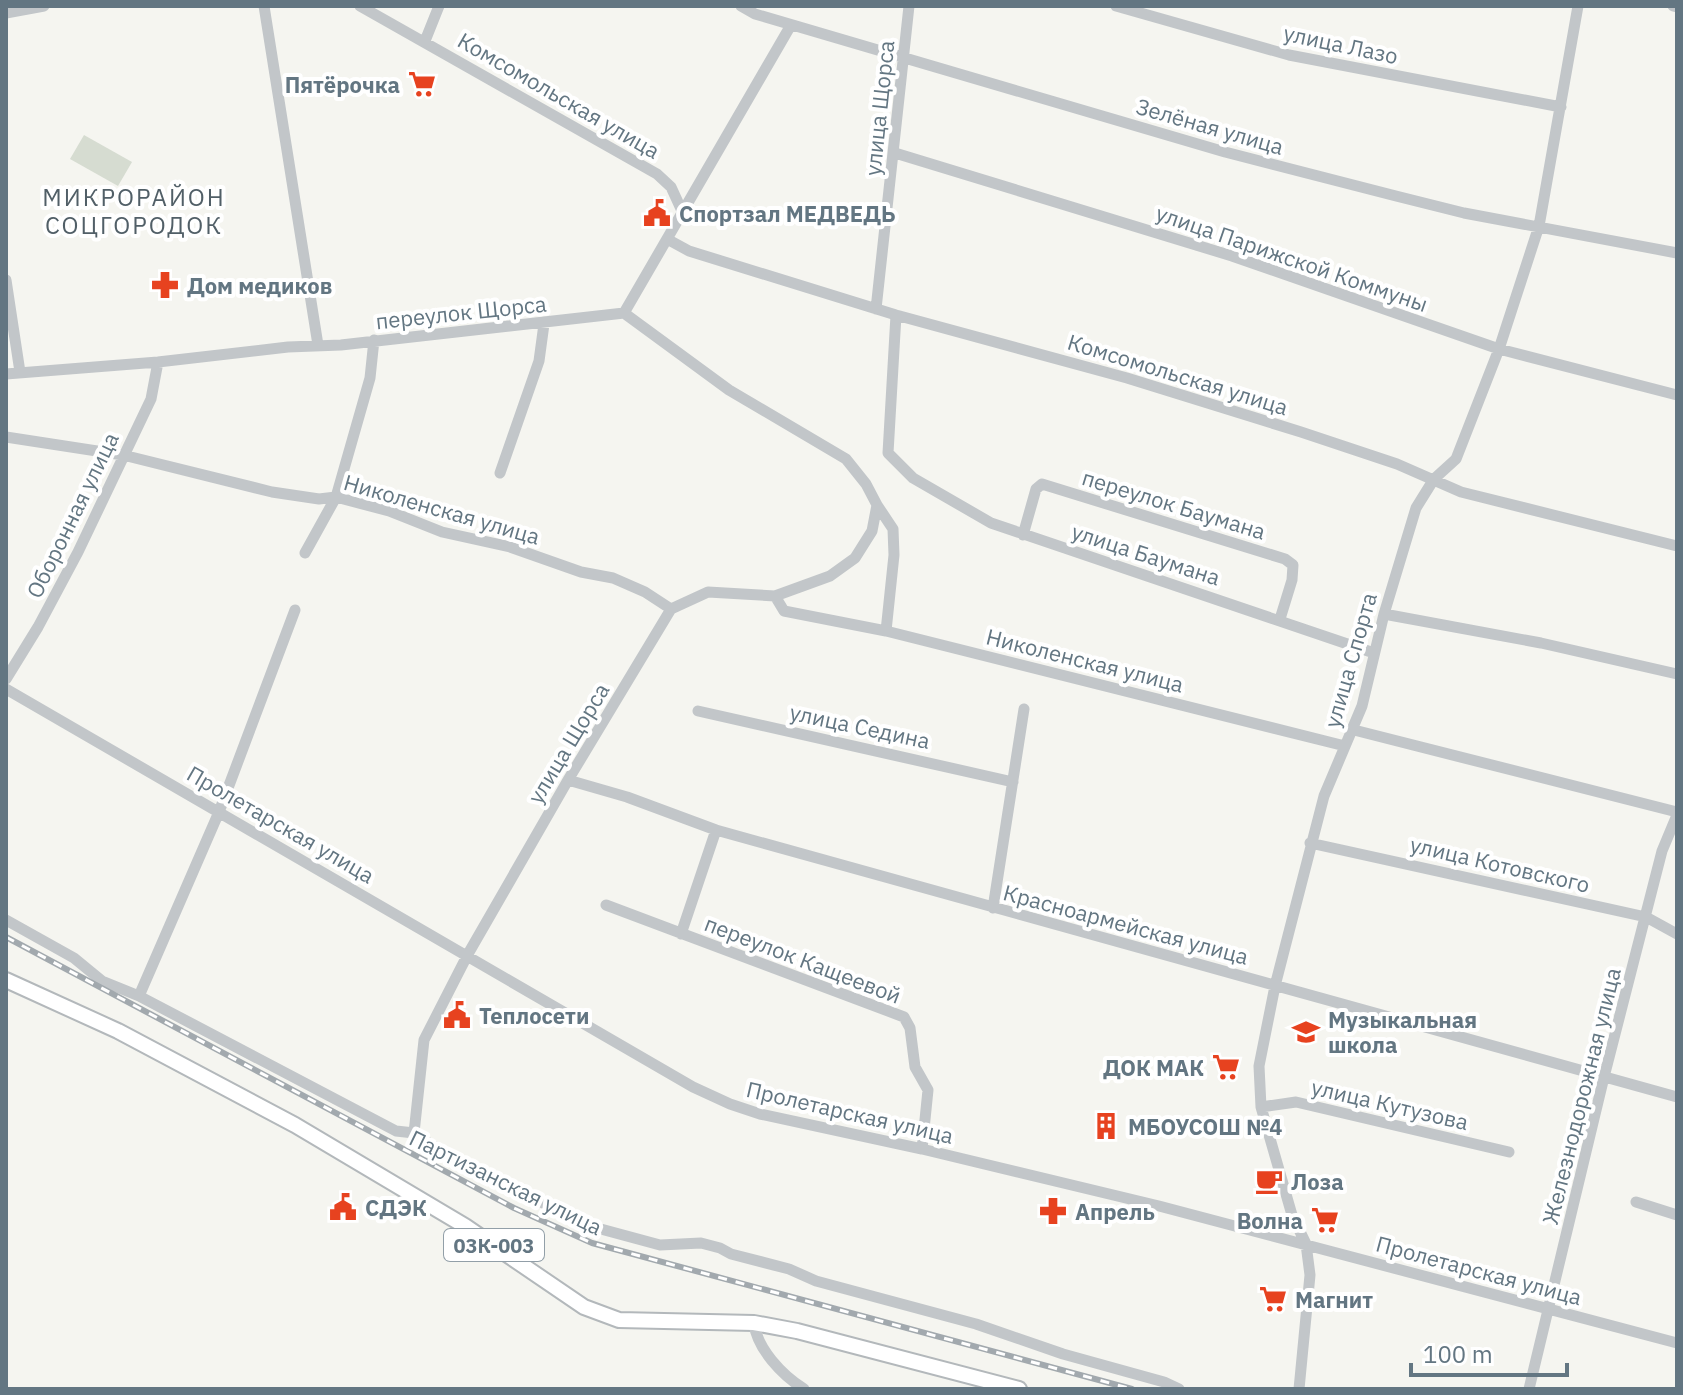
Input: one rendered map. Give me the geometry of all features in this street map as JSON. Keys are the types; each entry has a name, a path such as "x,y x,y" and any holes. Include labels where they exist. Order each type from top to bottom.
{"main road":[{"name":"03К-003","path":"6,980 118,1031 295,1125 465,1226 584,1307 619,1320 714,1320 797,1331 1019,1389"}],"street":[{"path":"6,13 44,6"},
{"path":"264,6 318,345"},
{"name":"Комсомольская улица","path":"360,6 657,174 671,187 682,211"},
{"path":"425,41 439,6"},
{"name":"Зелёная улица","path":"741,6 755,14 791,25 1225,152 1464,213 1677,253"},
{"name":"улица Щорса","path":"876,309 909,6"},
{"name":"улица Лазо","path":"1116,6 1289,55 1561,107"},
{"name":"улица Спорта","path":"1299,1389 1310,1275 1306,1244 1292,1215 1261,1107 1259,1066 1275,986 1310,843 1324,796 1354,730 1416,508 1434,479 1456,459 1499,349 1539,226 1578,6"},
{"path":"791,25 624,313 729,390 846,459 866,484 893,529 894,555 886,631"},
{"name":"улица Парижской Коммуны","path":"895,153 1232,256 1499,349 1677,395"},
{"name":"Комсомольская улица","path":"667,239 689,251 876,309 1156,387 1301,432 1434,479 1461,492 1677,546"},
{"path":"6,280 20,372"},
{"name":"переулок Щорса","path":"6,374 544,324 624,313"},
{"name":"улица Баумана","path":"896,315 888,453 913,478 991,523 1374,653"},
{"path":"500,473 539,361 544,324"},
{"path":"305,553 336,497 370,378 374,340"},
{"name":"Оборонная улица","path":"6,679 78,552 151,399 158,362"},
{"name":"Николенская улица","path":"6,437 123,455 272,492 319,499 336,497 389,511 442,532 510,547 581,572 613,578 645,592 671,609"},
{"name":"переулок Баумана","path":"1023,535 1036,489 1042,484 1285,559 1293,565 1292,580 1280,619"},
{"path":"671,609 708,592 775,596 830,576 855,558 872,531 877,505"},
{"name":"Николенская улица","path":"775,596 784,611 886,631 1345,746"},
{"name":"улица Щорса","path":"414,1133 424,1040 468,954 671,609"},
{"path":"139,996 219,812 295,610"},
{"path":"1384,614 1541,643 1677,674"},
{"name":"Пролетарская улица","path":"6,689 693,1087 730,1104 781,1119 922,1149 1306,1244 1677,1343"},
{"path":"993,908 1024,709"},
{"name":"улица Седина","path":"698,711 1013,782"},
{"path":"1354,730 1677,813"},
{"name":"Красноармейская улица","path":"568,780 627,797 716,830 1677,1097"},
{"name":"Железнодорожная улица","path":"1529,1389 1662,851 1677,813"},
{"path":"681,934 716,830"},
{"name":"улица Котовского","path":"1310,843 1646,917 1677,934"},
{"name":"переулок Кащеевой","path":"606,905 904,1017 910,1028 915,1067 928,1090 922,1149"},
{"name":"Партизанская улица","path":"6,920 74,958 102,981 139,996 396,1131 414,1133 471,1171 502,1182 586,1225 660,1245 701,1243 789,1269 816,1281 976,1324 1179,1389"},
{"name":"улица Кутузова","path":"1261,1107 1296,1102 1509,1152"},
{"path":"1636,1202 1677,1215"},
{"path":"754,1323 756,1340 804,1389"}],"shaded area":[{"path":"84,135 132,162 118,186 70,159"}],"railway":[{"path":"6,937 514,1208 592,1243 1132,1389"}],"place":[{"name":"Пятёрочка","path":"422,84"},
{"name":"Спортзал МЕДВЕДЬ","path":"657,213"},
{"name":"Дом медиков","path":"165,285"},
{"name":"Теплосети","path":"457,1015"},
{"name":"Музыкальная школа","path":"1306,1032"},
{"name":"ДОК МАК","path":"1226,1067"},
{"name":"МБОУСОШ №4","path":"1106,1126"},
{"name":"Лоза","path":"1269,1181"},
{"name":"СДЭК","path":"343,1207"},
{"name":"Апрель","path":"1053,1211"},
{"name":"Волна","path":"1325,1220"},
{"name":"Магнит","path":"1273,1299"}],"district":[{"name":"МИКРОРАЙОН СОЦГОРОДОК","path":"134,211"}]}
